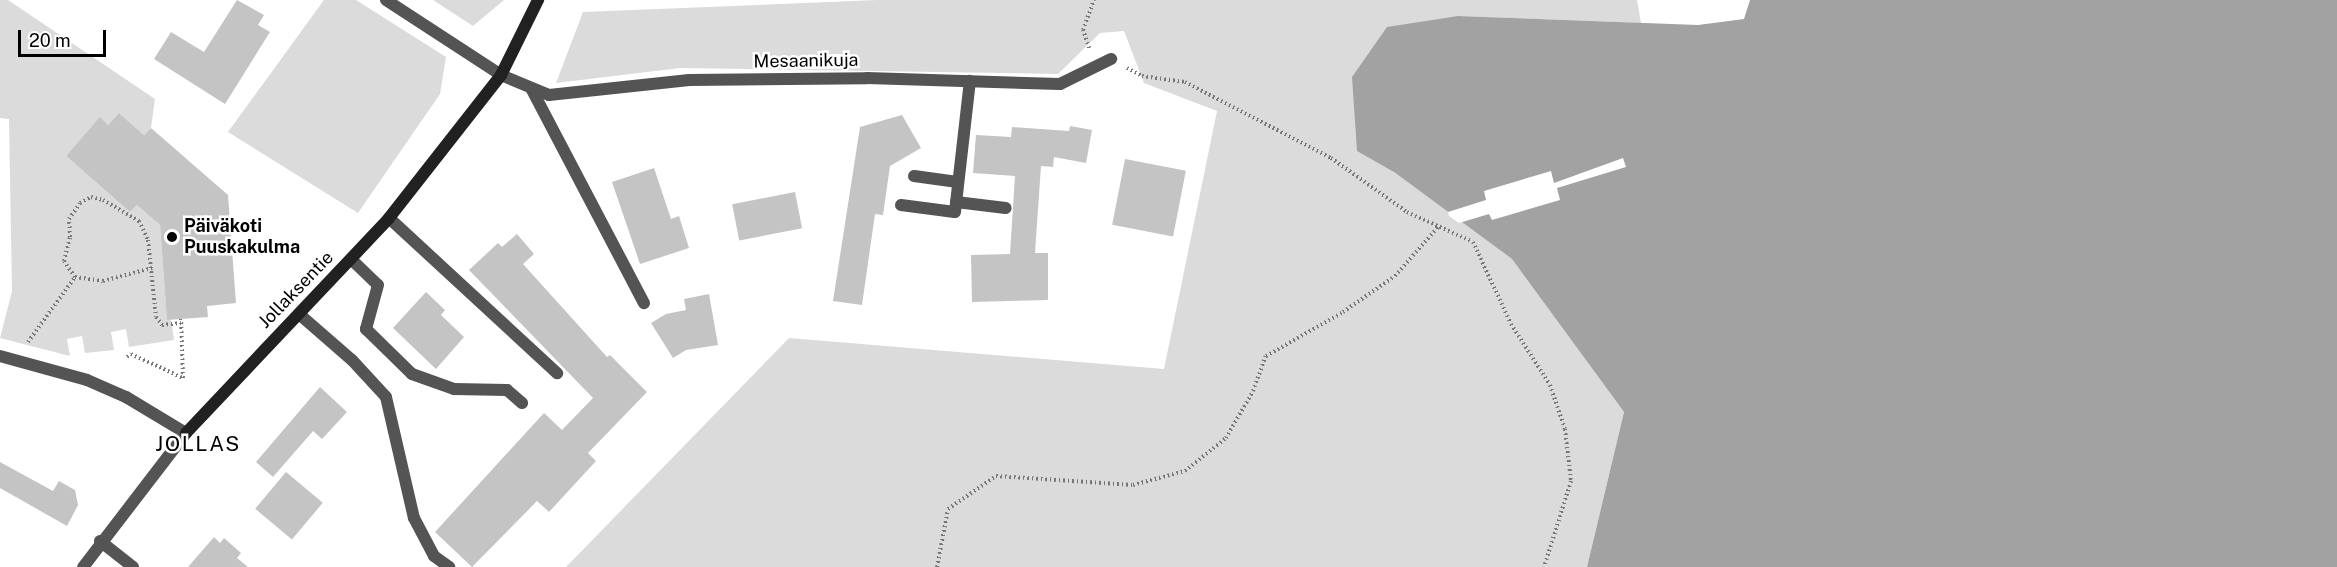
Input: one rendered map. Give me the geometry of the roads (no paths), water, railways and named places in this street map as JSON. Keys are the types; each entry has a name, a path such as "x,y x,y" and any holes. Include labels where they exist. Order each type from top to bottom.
{"main road":[{"name":"Jollaksentie","path":"186,433 389,218 501,75 538,0"}],"street":[{"name":"Mesaanikuja","path":"386,0 501,75 549,95 689,80 867,78 1060,84 1111,59"},
{"path":"901,205 955,212 970,81"},
{"path":"531,88 644,303"},
{"path":"914,176 958,182"},
{"path":"956,202 1006,208"},
{"path":"389,218 557,372"},
{"path":"351,259 378,285 366,329 412,374 454,389 507,390 522,403"},
{"path":"299,314 352,360 386,398 414,518 434,556 449,567"},
{"path":"0,356 87,380 126,397 186,433 100,541 83,567"},
{"path":"100,541 133,567"}],"place":[{"name":"Päiväkoti Puuskakulma","path":"172,237"}],"district":[{"name":"JOLLAS","path":"198,444"}]}
